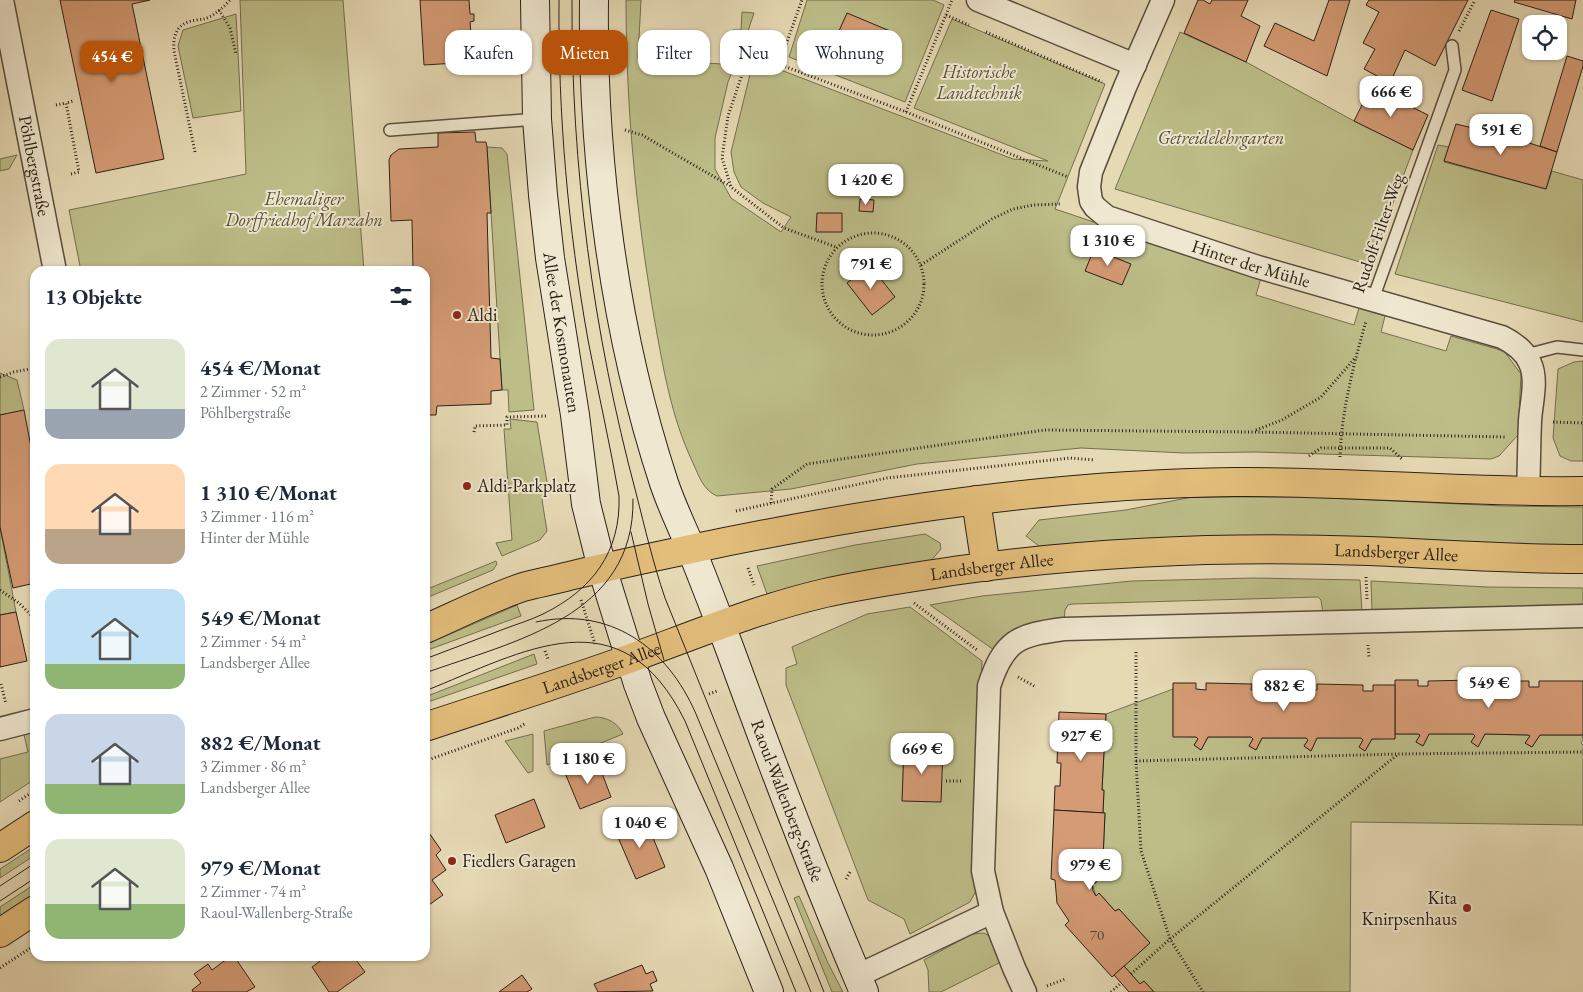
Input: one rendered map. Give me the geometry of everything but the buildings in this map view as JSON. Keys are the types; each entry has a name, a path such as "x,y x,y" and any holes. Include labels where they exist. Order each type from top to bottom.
{"main road":[{"name":"Allee der Kosmonauten","path":"536,0 537,119 543,195 555,296 586,504 602,568 630,658"},
{"path":"594,0 596,96 601,164 615,278 625,336 642,412 664,485 720,625"},
{"path":"430,627 522,587 602,568 796,528 976,500 1082,489 1235,482 1345,483 1528,492 1583,491"},
{"path":"976,500 986,567"},
{"name":"Landsberger Allee","path":"430,725 630,658 720,625 824,593 986,567 1136,553 1235,550 1370,551 1526,559 1583,558"},
{"name":"Raoul-Wallenberg-Straße","path":"720,625 793,819 861,984"},
{"path":"630,658 651,718 719,868 769,992"},
{"path":"0,848 30,828"},
{"path":"0,933 30,913"}],"street":[{"name":"Pöhlbergstraße","path":"2,0 54,266"},
{"path":"978,0 1135,65"},
{"name":"Hinter der Mühle","path":"1163,0 1091,172 1089,194 1095,208 1107,216 1250,264 1502,337 1514,342 1526,355"},
{"path":"1526,355 1534,376 1528,492"},
{"path":"1026,992 1014,968 992,912 983,871 989,686 1001,655 1017,640 1038,632 1064,629 1583,616"},
{"path":"0,729 30,721"},
{"name":"Raoul-Wallenberg-Straße","path":"861,984 992,912"}],"lane":[{"name":"Rudolf-Filter-Weg","path":"1373,299 1455,70 1452,46"},
{"path":"390,130 537,119"},
{"path":"1526,355 1557,347 1583,350"}],"path":[{"path":"195,152 173,39 177,28 189,21 206,18 230,0"},
{"path":"787,42 802,0"},
{"path":"906,112 952,0"},
{"path":"1452,46 1475,0"},
{"path":"219,10 230,28 236,54"},
{"path":"946,15 974,27"},
{"path":"983,31 1111,86"},
{"path":"787,67 906,112 1072,180"},
{"path":"731,186 722,158 728,116 741,75"},
{"path":"56,105 73,101"},
{"path":"66,103 79,172 71,174"},
{"path":"625,130 642,135 731,186 784,228 836,247"},
{"path":"921,265 992,219 1013,209 1033,205 1061,204"},
{"path":"878,233 908,246 921,265 924,288 919,309 904,327 876,337 841,327 824,305 823,268 836,247 857,234 878,233"},
{"name":"Rudolf-Filter-Weg","path":"1252,432 1282,420 1322,397 1356,357 1373,299"},
{"path":"1340,463 1340,434 1347,392 1356,357"},
{"path":"0,377 30,369"},
{"path":"474,432 476,426 507,425 507,417 546,416"},
{"path":"737,510 771,503 772,489 807,464 1045,430 1530,437"},
{"path":"1306,458 1321,448 1390,448 1409,466"},
{"path":"748,568 754,586"},
{"path":"1366,570 1367,603"},
{"path":"0,590 30,612"},
{"path":"914,603 996,664"},
{"path":"1135,628 1136,761 1141,851 1170,939 1203,992"},
{"path":"544,650 548,660"},
{"path":"709,694 720,690"},
{"path":"430,758 518,728"},
{"path":"1136,761 1398,754 1583,752"},
{"path":"1131,974 1170,939 1398,754"},
{"path":"0,968 30,948"},
{"path":"1111,992 1121,983"}],"green space":[{"name":"Ehemaliger Dorffriedhof Marzahn","path":"240,0 343,0 364,266 80,266 69,210 246,174"},
{"name":"Historische Landtechnik","path":"626,0 641,0 638,30 638,75 710,75 710,63 720,64 720,75 731,75 715,138 715,169 731,198 781,232 791,217 763,203 741,187 734,172 731,152 750,75 787,75 787,72 1013,159 1048,161 914,108 952,19 1105,84 1055,209 1261,278 1256,295 1354,325 1359,308 1385,316 1381,332 1446,351 1451,336 1504,351 1521,374 1518,435 1499,456 1491,459 1255,452 1184,453 1081,448 917,464 791,489 717,496 708,490 702,482 685,446 673,410 664,373 637,199 630,120 628,30 626,30"},
{"path":"807,0 933,0 944,5 905,102 835,75 902,75 902,30 798,30"},
{"path":"742,12 754,13 748,30 741,30"},
{"path":"236,14 241,111 193,118 178,46 183,30"},
{"path":"797,32 797,60 789,57"},
{"name":"Getreidelehrgarten","path":"1180,32 1246,62 1354,121 1413,150 1370,265 1115,189"},
{"path":"1438,145 1449,147 1444,162 1546,189 1552,171 1583,180 1583,322 1395,274"},
{"path":"487,147 502,148 507,154 534,410 509,412 508,390 502,390"},
{"path":"17,155 9,169 0,171 0,159"},
{"path":"1583,361 1583,461 1571,461 1560,456 1553,438 1558,369 1574,362"},
{"path":"0,373 17,380 24,410 0,415"},
{"path":"510,419 537,422 548,488 542,500 547,531 540,540 502,556 496,543 512,540 504,429 511,429"},
{"path":"1192,497 1307,497 1503,506 1583,507 1583,548 1044,550 1026,536 1039,520 1126,510"},
{"path":"0,527 16,612 0,615"},
{"path":"925,534 940,543 941,549 929,563 818,582 767,594 757,566 855,545"},
{"path":"496,561 497,564 493,570 430,596 430,588"},
{"path":"1254,578 1360,580 1362,612 1323,614 1321,600 1318,597 1072,604 1068,605 1065,610 1064,621 994,650 930,605 982,596 1132,581"},
{"path":"1371,581 1487,587 1583,588 1583,606 1372,612"},
{"path":"517,605 521,616 430,649 430,643"},
{"path":"910,607 982,661 976,822 977,889 970,902 910,934 904,919 868,900 786,685 786,668 797,664 792,647 867,614"},
{"path":"534,654 537,664 430,701 430,695"},
{"path":"1173,689 1173,736 1196,737 1198,739 1194,745 1201,750 1208,737 1251,737 1253,739 1249,746 1256,750 1262,738 1306,738 1308,740 1304,746 1311,751 1317,738 1361,738 1363,740 1359,747 1365,751 1372,739 1395,738 1395,734 1418,734 1420,735 1416,742 1423,746 1429,734 1473,734 1475,736 1471,742 1477,746 1485,734 1528,735 1530,736 1525,743 1532,747 1540,735 1582,735 1583,825 1351,822 1350,992 1154,992 1144,981 1140,984 1124,966 1150,943 1119,909 1115,911 1099,893 1096,896 1092,883 1096,882 1098,859 1103,858 1105,813 1103,813 1104,791 1102,790 1106,714"},
{"path":"595,717 612,721 623,734 547,765 544,731"},
{"path":"30,733 30,782 0,802 0,759 28,752 24,735"},
{"path":"533,734 533,771 528,773 505,741"},
{"path":"30,849 30,858 0,878 0,869"},
{"path":"30,887 30,899 0,918 0,907"},
{"path":"799,896 828,963 843,992 832,992 794,898"},
{"path":"984,933 994,939 1003,958 999,963 941,992 929,992 928,970 924,960 972,934"}],"tram line":[{"path":"430,657 534,618 560,604 589,581 609,552 615,535 619,496 588,340 570,213 562,128 559,0"},
{"path":"572,0 576,124 580,186 588,248 608,371 646,532 665,598 824,992"},
{"path":"430,671 530,635 563,618 592,597 614,571 628,539 633,499"},
{"path":"631,532 648,604 664,660"},
{"path":"536,622 563,619 588,620 611,626 633,637 652,651 669,669 684,690 696,714 811,992"},
{"path":"430,689 534,649 568,643 601,644 631,656 660,681 685,721 796,992"},
{"path":"0,886 30,866"},
{"path":"0,901 30,881"}],"place":[{"name":"Aldi","path":"457,315"},
{"name":"Aldi-Parkplatz","path":"467,486"},
{"name":"Fiedlers Garagen","path":"452,861"},
{"name":"Kita Knirpsenhaus","path":"1467,908"}]}
